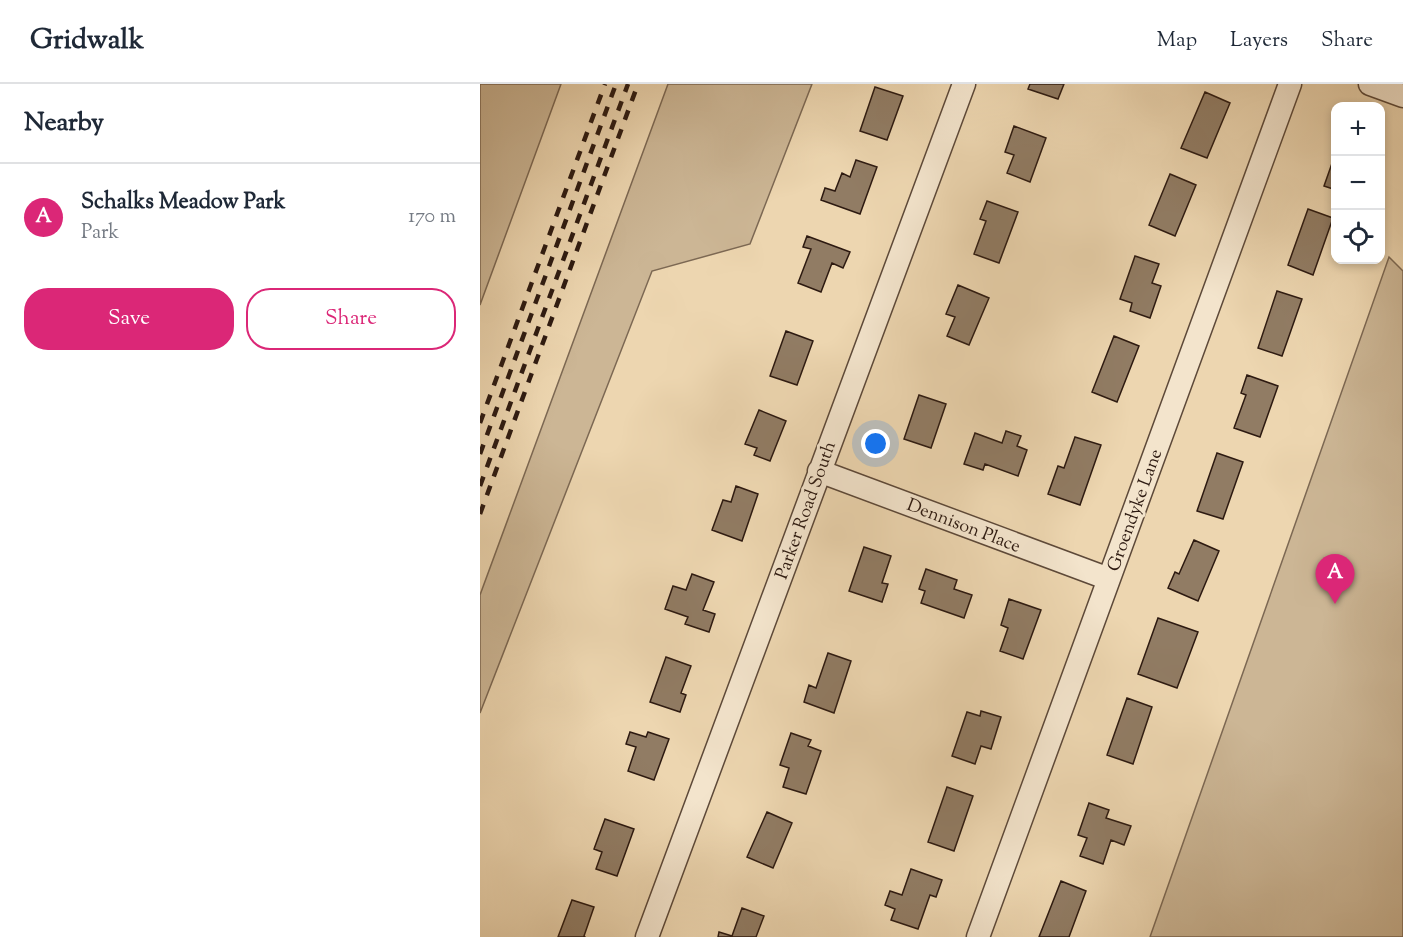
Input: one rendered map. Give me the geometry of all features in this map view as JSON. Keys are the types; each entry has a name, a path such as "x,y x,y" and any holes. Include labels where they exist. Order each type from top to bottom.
{"street":[{"name":"Parker Road South","path":"647,937 964,84"},
{"name":"Groendyke Lane","path":"978,937 1290,84"},
{"path":"1370,84 1403,96"},
{"name":"Dennison Place","path":"819,471 1109,579"}],"shaded area":[{"path":"480,84 561,84 480,305"},
{"path":"668,84 812,84 750,244 652,271 480,713 480,595"},
{"path":"1389,257 1403,271 1403,937 1150,937"}],"building":[{"path":"1030,84 1064,84 1058,99 1028,89"},
{"path":"875,87 903,96 887,140 860,131"},
{"path":"1205,92 1230,103 1207,158 1181,148"},
{"path":"1014,126 1046,138 1030,182 1007,173 1014,155 1005,152"},
{"path":"856,160 877,167 860,214 821,200 825,188 835,191 842,173 850,177"},
{"path":"1331,166 1331,188 1324,186"},
{"path":"1170,174 1196,185 1175,236 1149,225"},
{"path":"987,201 1018,212 999,263 974,254 986,221 980,219"},
{"path":"1308,209 1331,217 1331,224 1313,275 1288,265"},
{"path":"807,236 850,252 843,268 832,263 821,292 798,283 811,249 803,247"},
{"path":"1135,256 1159,264 1152,283 1161,286 1150,318 1130,311 1132,303 1120,299"},
{"path":"958,285 989,298 969,345 947,336 955,317 946,314"},
{"path":"1277,291 1302,299 1282,356 1258,348"},
{"path":"786,331 813,341 797,385 770,376"},
{"path":"1114,336 1139,346 1117,402 1092,392"},
{"path":"1247,375 1278,386 1260,437 1234,428 1246,395 1241,393"},
{"path":"919,395 946,404 931,448 904,439"},
{"path":"759,410 786,421 770,461 754,455 757,448 745,444"},
{"path":"1006,431 1021,436 1017,446 1027,450 1018,476 985,464 983,470 964,464 975,433 1002,443"},
{"path":"1075,437 1101,445 1080,505 1048,494 1058,466 1064,468"},
{"path":"1217,453 1243,462 1223,519 1197,511"},
{"path":"736,486 758,494 742,541 712,530 723,500 731,502"},
{"path":"1194,540 1219,551 1198,601 1168,588 1175,572 1179,574"},
{"path":"864,547 891,556 882,583 888,584 882,602 849,591"},
{"path":"926,569 957,580 954,589 972,595 964,618 921,603 925,591 919,589"},
{"path":"692,574 714,582 703,610 715,614 709,632 685,624 688,617 665,609 673,586 686,590"},
{"path":"1009,599 1041,610 1023,659 1000,651 1008,628 1001,625"},
{"path":"1158,618 1198,632 1177,688 1138,674"},
{"path":"828,653 851,661 834,713 804,702 809,685 816,688"},
{"path":"666,657 691,666 681,693 686,695 680,712 650,702"},
{"path":"1127,698 1152,707 1133,764 1107,755"},
{"path":"981,711 1001,717 991,749 981,746 975,764 952,756 967,712 980,716"},
{"path":"630,732 646,737 648,732 669,739 654,780 628,771 636,747 626,744"},
{"path":"791,733 811,740 808,746 821,751 806,794 783,787 789,768 780,765"},
{"path":"947,787 973,796 954,851 928,842"},
{"path":"1089,803 1109,810 1106,818 1131,826 1124,845 1111,840 1103,864 1080,856 1087,838 1078,835"},
{"path":"767,812 792,823 773,868 747,857"},
{"path":"605,819 634,829 617,876 596,869 602,852 594,849"},
{"path":"911,869 942,880 936,897 930,895 918,929 891,920 895,909 885,905 890,891 902,895"},
{"path":"1061,881 1086,891 1069,937 1039,937"},
{"path":"572,900 594,907 585,937 558,937"},
{"path":"742,908 764,916 756,937 718,937 719,932 732,936"}],"railway":[{"path":"480,423 605,84"},
{"path":"480,454 616,84"},
{"path":"480,486 628,84"},
{"path":"480,514 638,84"}],"place":[{"name":"Schalks Meadow Park","path":"1335,604"}]}
